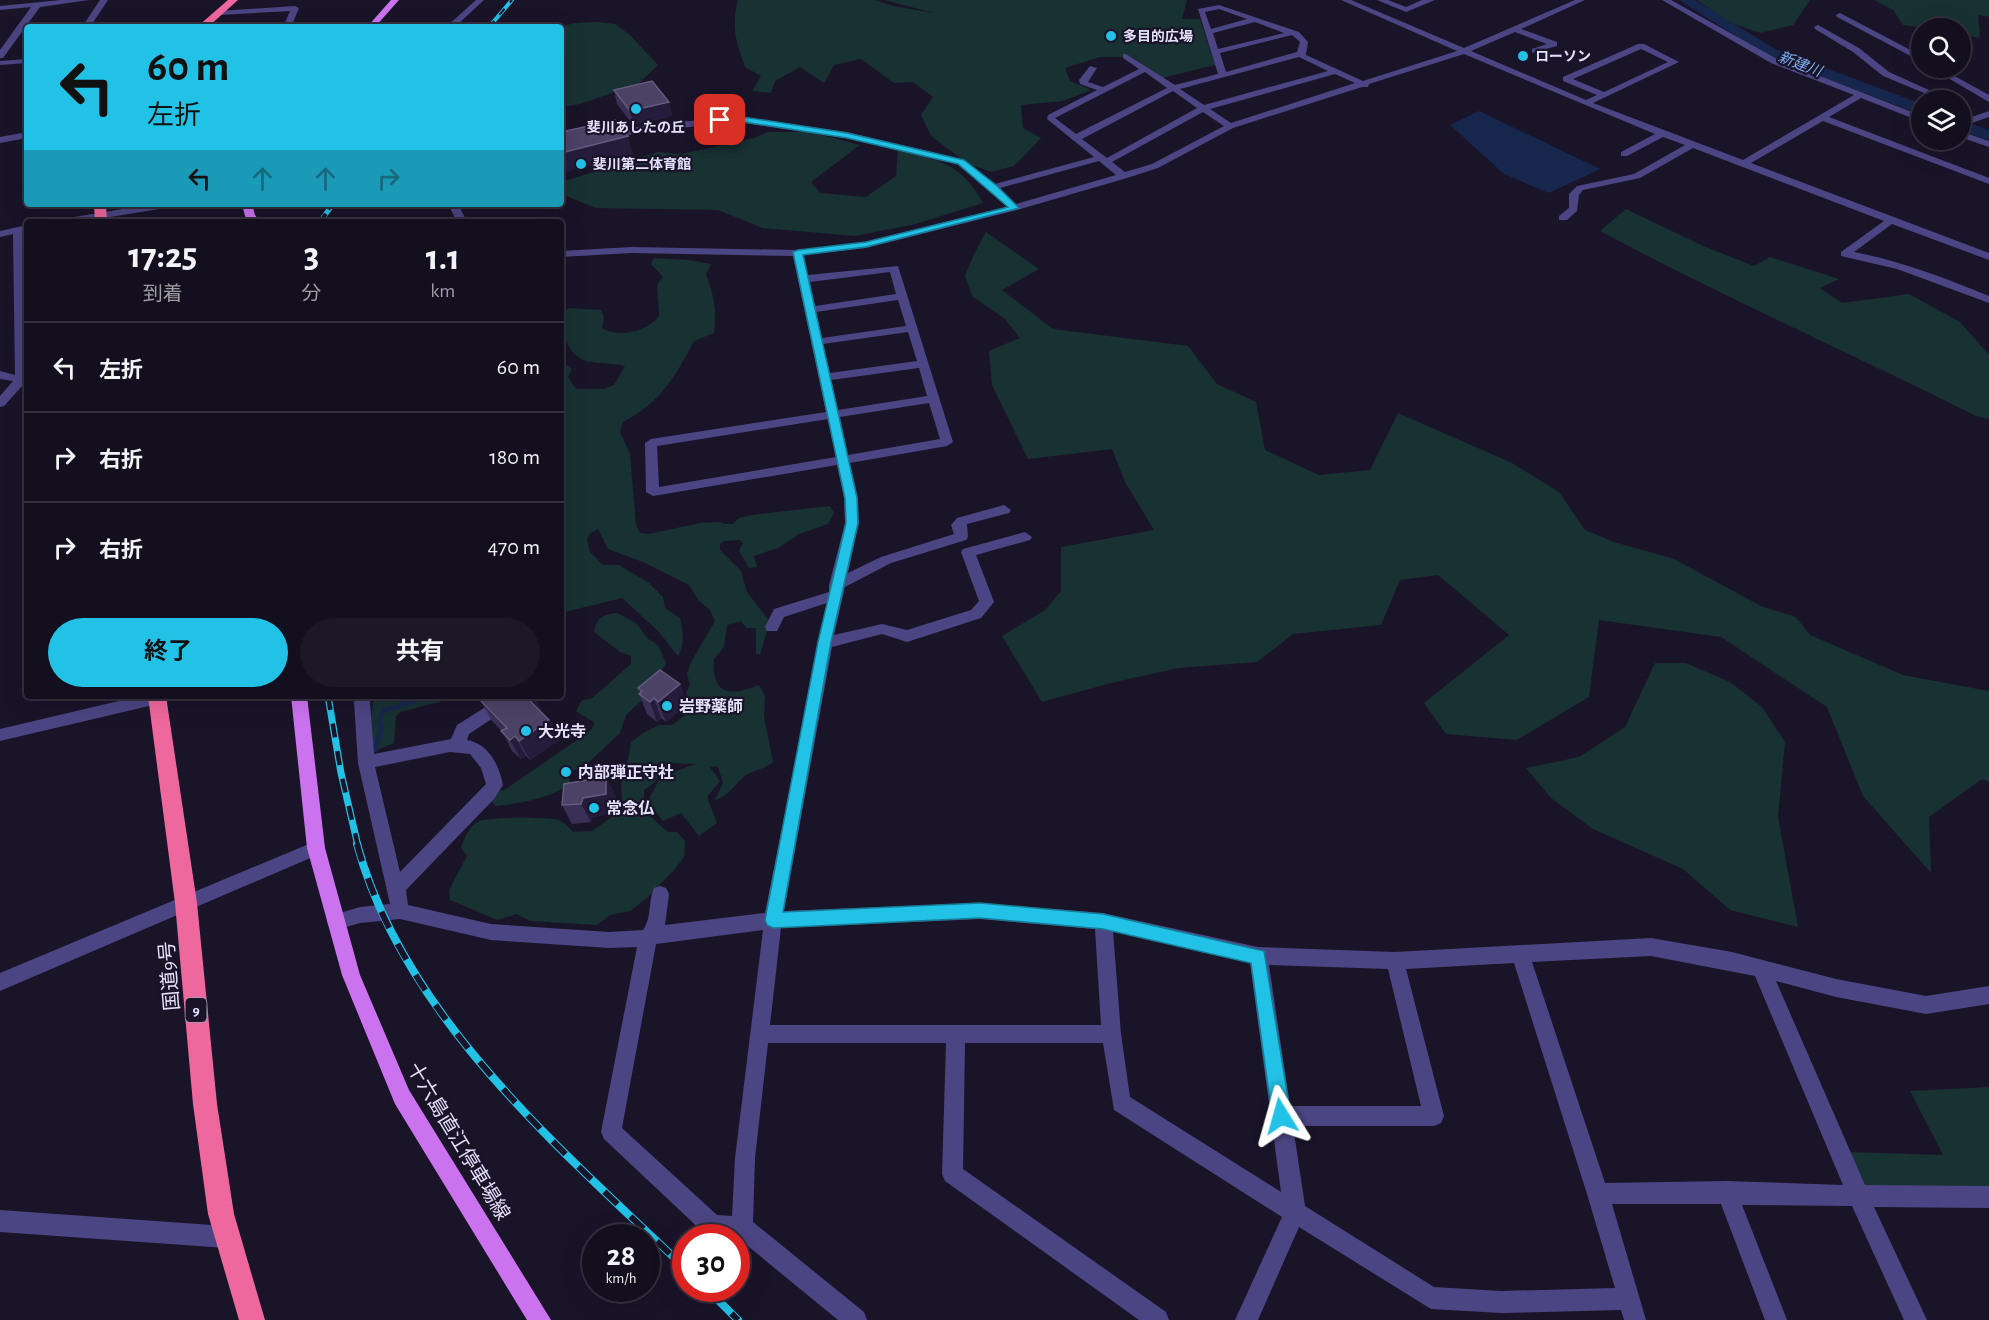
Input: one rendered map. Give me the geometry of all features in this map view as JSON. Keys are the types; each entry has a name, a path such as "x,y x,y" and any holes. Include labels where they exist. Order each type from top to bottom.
{"highway":[{"path":"206,24 234,0"},
{"name":"国道9号","path":"160,699 186,903 205,1104 226,1237 252,1320"}],"main road":[{"path":"374,24 395,0"},
{"name":"十六島直江停車場線","path":"299,699 316,848 351,975 402,1097 540,1320"}],"street":[{"path":"0,8 85,0"},
{"path":"88,24 104,0"},
{"path":"453,24 480,0"},
{"path":"1345,0 1462,52 1586,103 1989,256"},
{"path":"1381,0 1406,10 1431,0"},
{"path":"564,254 631,250 798,252 866,245 1014,208 1124,176 1177,156 1230,126 1365,85 1462,52 1581,0"},
{"path":"1666,0 1751,50 1859,96 1911,115"},
{"path":"0,56 37,4"},
{"path":"1223,75 1201,11 1220,7 1292,33 1301,37 1304,42 1300,54"},
{"path":"219,13 295,9 288,24"},
{"path":"1840,15 1911,54"},
{"path":"1208,32 1255,20"},
{"path":"1818,27 1856,50 1886,74 1924,90"},
{"path":"1514,29 1554,44 1535,51"},
{"path":"1215,52 1292,33"},
{"path":"1586,103 1605,95 1676,62 1641,46 1566,79 1605,95"},
{"path":"1076,138 1173,88 1300,54 1313,63 1365,85"},
{"path":"1126,56 1230,126"},
{"path":"0,63 24,61"},
{"path":"1093,68 1083,80 1084,84 1105,90"},
{"path":"1124,176 1051,117 1145,69"},
{"path":"993,187 1103,160 1203,108 1334,72"},
{"path":"1952,78 1989,99"},
{"path":"1743,164 1859,96"},
{"path":"1971,120 1989,114"},
{"path":"1823,118 1989,181"},
{"path":"593,140 642,129 737,119 847,135 961,162 993,187 1014,208"},
{"path":"1624,154 1663,133"},
{"path":"0,140 24,135"},
{"path":"1971,138 1989,144"},
{"path":"1563,218 1574,209 1574,194 1581,188 1637,176 1693,144"},
{"path":"76,219 150,207"},
{"path":"1891,220 1845,254 1890,262 1989,300"},
{"path":"0,234 22,229 24,380 0,403"},
{"path":"742,1224 745,1158 773,920 825,642 828,595 852,523 851,498 798,252"},
{"path":"804,279 894,268 903,296 947,442 653,492 651,443 934,399"},
{"path":"810,310 903,296"},
{"path":"817,342 912,328"},
{"path":"824,377 923,364"},
{"path":"0,375 24,380"},
{"path":"825,642 844,640 882,629 907,636 976,614 987,602 958,525 962,520 1004,510"},
{"path":"772,627 779,613 828,595 886,560 961,537"},
{"path":"969,552 1025,537"},
{"path":"0,735 152,699"},
{"path":"358,699 366,764 382,839 397,886 400,911"},
{"path":"456,746 463,730 510,699"},
{"path":"366,764 435,748 456,746 474,748 492,771 495,784 488,795 397,886"},
{"path":"0,982 316,848"},
{"path":"660,894 656,927 648,938 611,1132 710,1224"},
{"path":"336,922 360,915 400,911 491,932 609,940 648,938 662,934 773,920 980,911 1103,921 1258,956 1395,961 1651,947 1761,968 1836,988 1926,1005 1989,995"},
{"path":"1103,921 1111,1034 1121,1104 1431,1298 1631,1309 1598,1194 1520,954"},
{"path":"1246,1320 1295,1213 1258,956"},
{"path":"1281,1116 1434,1116 1395,961"},
{"path":"1761,968 1859,1197 1916,1320"},
{"path":"760,1034 1111,1034"},
{"path":"956,1035 952,1174 1158,1320"},
{"path":"1598,1194 1727,1192 1859,1197 1989,1197"},
{"path":"1727,1192 1776,1320"},
{"path":"0,1221 226,1237"},
{"path":"750,1234 856,1320"}],"green space":[{"path":"738,0 875,0 893,6 934,13 884,0 1187,0 1182,19 1200,19 1215,65 1162,78 1132,57 1100,57 1065,68 1070,81 1091,90 1063,101 1021,105 1023,128 1041,138 1014,166 991,172 967,163 931,136 921,115 933,97 913,82 894,83 861,59 834,65 824,83 800,67 775,81 771,93 752,91 761,76 745,67 739,50 735,27"},
{"path":"1697,0 1810,0 1793,25 1760,33 1729,22"},
{"path":"1874,0 1989,0 1989,17 1978,15 1980,38 1971,37 1971,18 1911,18 1911,26 1903,25 1893,10"},
{"path":"575,23 615,24 630,35 658,65 638,84 580,104 564,107 564,26"},
{"path":"768,132 811,132 860,145 811,182 820,193 866,197 896,176 898,150 948,165 966,179 983,203 916,224 855,236 763,228 718,210 596,208 564,195 564,181 658,152 682,154 754,138"},
{"path":"1626,209 1703,246 1754,266 1770,257 1839,279 1820,288 1842,303 1909,294 1960,322 1989,355 1989,419 1976,416 1693,279 1600,231"},
{"path":"986,232 1039,269 1002,290 1053,329 1188,346 1217,384 1256,402 1265,450 1319,475 1370,470 1398,413 1512,463 1559,492 1585,530 1614,542 1674,559 1761,606 1796,617 1810,635 1903,675 1989,691 1989,782 1982,779 1929,817 1931,873 1863,796 1827,707 1721,637 1599,620 1589,697 1517,740 1446,734 1424,703 1509,635 1438,575 1400,580 1381,625 1293,634 1257,662 1178,668 1042,702 1002,636 1045,610 1061,591 1061,547 1154,530 1125,482 1112,449 1028,459 992,385 989,351 1020,338 1005,319 972,296 965,276"},
{"path":"654,258 711,264 706,274 714,304 715,325 714,333 694,341 673,377 657,398 623,422 620,432 630,454 636,525 640,533 649,534 700,523 733,524 739,518 752,515 830,506 834,513 828,524 799,534 778,548 754,556 757,567 749,568 739,551 743,543 740,540 724,541 720,544 720,550 741,571 747,592 770,622 760,654 756,654 756,628 746,628 741,621 727,625 724,647 714,659 716,680 724,690 731,692 759,685 765,696 764,717 773,762 746,775 728,792 715,800 723,783 718,767 709,766 720,781 707,797 717,823 699,836 681,813 663,821 648,801 661,776 696,764 667,763 654,783 644,790 645,804 657,823 668,832 677,832 685,841 684,857 647,898 630,911 610,915 597,925 530,921 517,914 497,920 450,900 449,890 467,856 461,848 470,829 479,821 531,818 559,820 573,832 592,831 622,810 621,784 631,742 659,725 672,725 687,714 691,703 686,693 690,685 687,674 691,662 715,621 710,610 699,601 689,585 643,562 608,549 598,529 590,533 587,539 590,552 603,565 619,565 649,583 663,597 665,608 680,618 682,648 678,656 658,631 622,598 564,612 564,363 572,369 568,377 576,389 603,389 614,385 625,366 591,362 577,356 567,344 564,336 564,311 569,308 601,310 604,317 602,328 617,333 633,332 648,326 659,316 657,285 663,277 651,264"},
{"path":"617,613 636,623 648,639 658,645 666,663 651,692 626,715 620,733 588,763 579,769 563,772 571,784 534,800 495,806 491,801 499,791 506,789 590,731 595,723 576,711 582,700 591,699 631,664 631,656 620,652 594,632 601,618"},
{"path":"1655,663 1686,663 1730,682 1762,707 1785,742 1778,817 1798,927 1730,910 1683,869 1593,829 1551,798 1526,768 1579,757 1625,727"},
{"path":"374,699 450,699 401,712 396,716 394,743 372,752 368,739"},
{"path":"1989,1087 1989,1188 1864,1185 1846,1152 1943,1155 1910,1091"}],"water":[{"path":"1479,111 1600,169 1549,193 1504,174 1450,125"}],"building":[{"path":"652,81 669,102 630,111 614,90"},
{"path":"615,120 628,136 564,152 564,131"},
{"path":"660,670 680,684 658,702 654,698 650,702 639,694 642,691 638,688"},
{"path":"484,699 533,699 530,701 549,720 519,741 515,736 510,740 501,731 507,728 481,701"},
{"path":"606,777 606,794 583,798 581,804 562,805 564,784"}],"waterway":[{"name":"新建川","path":"1686,0 1772,53 1911,106"},
{"name":"新建川","path":"1971,129 1989,135"},
{"path":"375,750 381,730 379,719 383,711 420,699"}],"railway":[{"path":"492,24 512,0"},
{"path":"322,219 330,208"},
{"path":"329,699 341,773 358,846"},
{"path":"357,844 380,907 411,967 449,1023 492,1077 539,1128 672,1256"},
{"path":"720,1302 738,1320"}],"place":[{"name":"多目的広場","path":"1111,36"},
{"name":"ローソン","path":"1523,56"},
{"name":"斐川あしたの丘","path":"636,109"},
{"name":"斐川第二体育館","path":"581,164"},
{"name":"岩野薬師","path":"667,706"},
{"name":"大光寺","path":"526,731"},
{"name":"内部弾正守社","path":"566,772"},
{"name":"常念仏","path":"594,808"}],"route":[{"path":"720,120 737,119 825,131 961,162 993,187 1014,208 866,245 798,252 851,498 852,523 836,585 773,920 980,911 1103,921 1258,956 1281,1116"}]}
